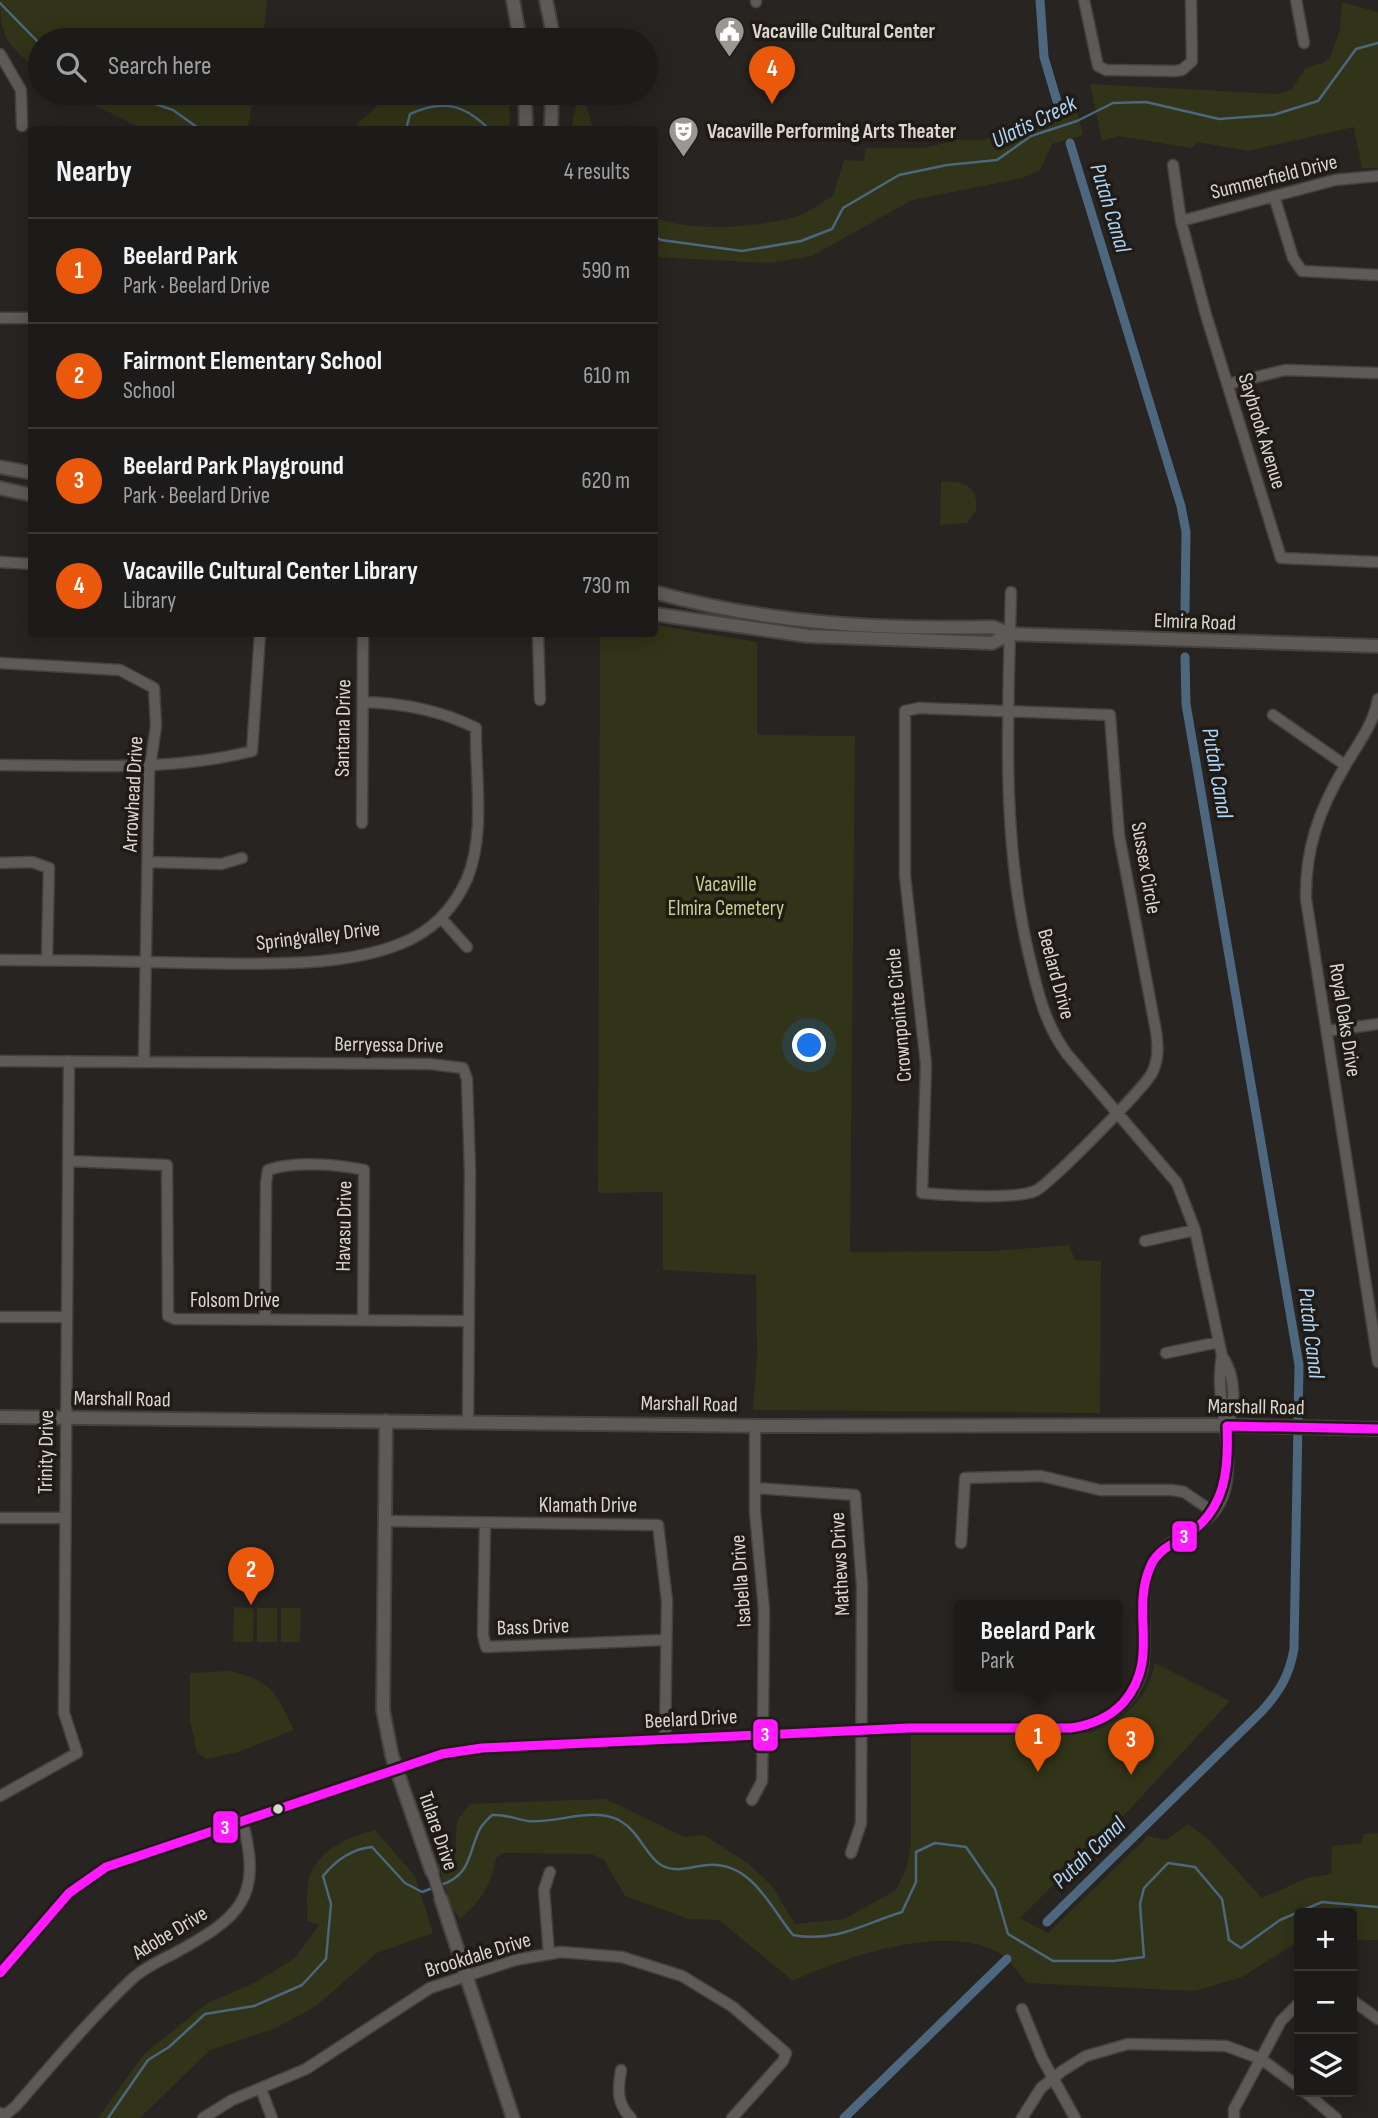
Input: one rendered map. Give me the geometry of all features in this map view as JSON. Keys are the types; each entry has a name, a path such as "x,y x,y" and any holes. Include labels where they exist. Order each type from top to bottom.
{"street":[{"path":"513,0 518,28"},
{"path":"546,0 552,28"},
{"path":"1084,0 1098,66 1106,70 1175,71 1182,70 1192,61 1191,0"},
{"path":"1296,0 1304,43"},
{"path":"0,54 21,90 22,126"},
{"path":"525,105 526,126"},
{"path":"551,126 552,105"},
{"name":"Saybrook Avenue","path":"1173,165 1181,221 1281,558 1378,562"},
{"name":"Summerfield Drive","path":"1181,221 1351,177 1378,176"},
{"path":"1274,197 1293,258 1302,271 1378,275"},
{"path":"0,318 28,318"},
{"path":"1228,384 1284,370 1378,373"},
{"path":"0,467 28,472"},
{"path":"0,488 28,494"},
{"path":"0,562 28,564"},
{"name":"Beelard Drive","path":"0,1973 69,1893 88,1878 129,1857 397,1769 467,1749 861,1730 1071,1728 1090,1724 1110,1715 1132,1693 1142,1671 1146,1587 1152,1563 1164,1550 1197,1529 1223,1497 1227,1478 1227,1426 1222,1412 1222,1356 1195,1230 1177,1183 1052,1033 1039,999 1018,906 1010,844 1011,592"},
{"name":"Elmira Road","path":"658,593 783,620 874,627 993,627 1010,634 1378,646"},
{"name":"Elmira Road","path":"658,615 769,633 846,639 992,643 1010,634"},
{"path":"0,765 150,764 231,757 252,751 260,637"},
{"name":"Santana Drive","path":"362,822 363,637"},
{"path":"538,637 540,700"},
{"name":"Arrowhead Drive","path":"0,663 120,670 154,688 156,726 150,764 144,1062"},
{"name":"Springvalley Drive","path":"0,960 261,964 369,953 400,944 424,932 441,918 466,882 473,863 478,832 476,727 460,719 412,708 363,702"},
{"name":"Royal Oaks Drive","path":"1378,704 1363,740 1345,765 1316,822 1305,866 1306,899 1375,1326 1378,1362"},
{"name":"Sussex Circle","path":"1009,710 1110,715 1119,835 1158,1046 1152,1076 1117,1112"},
{"name":"Crownpointe Circle","path":"1009,710 905,711 905,876 926,1065 921,1157 922,1193 1020,1195 1037,1191 1056,1176 1117,1112"},
{"path":"1273,715 1345,765"},
{"path":"148,862 221,864 242,859"},
{"path":"0,863 32,862 49,868 47,960"},
{"path":"441,918 467,947"},
{"path":"1327,1031 1378,1024"},
{"name":"Berryessa Drive","path":"0,1061 450,1065 463,1069 467,1079 470,1172 468,1422"},
{"name":"Trinity Drive","path":"0,1796 77,1753 64,1713 69,1061"},
{"name":"Folsom Drive","path":"68,1161 167,1165 168,1316 175,1319 468,1321"},
{"name":"Havasu Drive","path":"265,1320 268,1170 293,1166 364,1170 363,1320"},
{"path":"1145,1241 1195,1230"},
{"path":"0,1317 66,1317"},
{"path":"1166,1353 1219,1342"},
{"name":"Marshall Road","path":"0,1417 1378,1429"},
{"name":"Tulare Drive","path":"386,1421 383,1710 397,1769 513,2118"},
{"name":"Isabella Drive","path":"752,1800 762,1782 764,1610 755,1488 755,1425"},
{"path":"961,1543 965,1478 978,1476 1041,1476 1100,1490 1172,1490 1184,1492 1213,1512"},
{"name":"Mathews Drive","path":"755,1488 855,1495 862,1585 861,1730"},
{"path":"0,1518 65,1518"},
{"name":"Klamath Drive","path":"386,1521 659,1525 667,1601 664,1640 665,1739"},
{"name":"Bass Drive","path":"485,1523 483,1635 486,1647 664,1640"},
{"path":"850,1853 861,1823 861,1730"},
{"name":"Adobe Drive","path":"0,2113 5,2115 16,2106 139,1973 211,1933 233,1915 248,1886 251,1867 242,1820"},
{"path":"549,1954 544,1890 550,1872"},
{"name":"Brookdale Drive","path":"203,2118 232,2100 316,2064 413,1996 466,1975 515,1960 575,1952 622,1957 682,1976 733,2007 786,2053 783,2061 732,2118"},
{"path":"1357,2004 1378,2019"},
{"path":"1234,2118 1234,2109 1281,2021 1294,2008"},
{"path":"1022,2009 1053,2078 1075,2118"},
{"path":"1022,2118 1028,2105 1053,2078 1086,2056 1128,2043 1226,2046 1261,2059 1294,2083"},
{"path":"621,2070 617,2091 625,2112 631,2118"},
{"path":"261,2089 272,2118"},
{"path":"1311,2097 1336,2118"}],"green space":[{"path":"0,0 267,0 264,28 28,28 28,62 9,42"},
{"path":"1342,2 1378,12 1378,168 1362,168 1354,127 1248,151 1198,142 1192,148 1118,136 1102,141 1090,84 1276,94 1291,90 1306,68 1325,62 1331,55 1340,29"},
{"path":"1075,104 1083,135 1052,144 1040,170 1023,178 912,200 812,256 770,263 658,257 658,218 687,225 730,227 790,218 805,213 833,196 844,160 864,161 866,148 924,148 957,140 983,140 1046,119"},
{"path":"94,105 252,105 248,126 137,126"},
{"path":"378,105 509,105 510,126 355,126"},
{"path":"576,105 586,105 592,126 572,126"},
{"path":"941,481 956,482 972,490 976,510 967,523 940,525"},
{"name":"Vacaville Elmira Cemetery","path":"658,626 757,642 757,735 855,736 850,1252 994,1251 1069,1245 1075,1260 1101,1261 1100,1413 753,1410 757,1355 756,1275 663,1270 663,1192 598,1193 600,637 658,637"},
{"path":"234,1607 254,1608 253,1642 233,1642"},
{"path":"257,1608 277,1608 277,1642 257,1642"},
{"path":"281,1608 301,1608 300,1642 281,1642"},
{"path":"1155,1663 1230,1701 1130,1809 1020,1918 1048,1933 1148,1836 1166,1840 1188,1824 1209,1840 1262,1898 1307,1878 1331,1874 1332,1846 1362,1843 1363,1834 1378,1833 1378,1940 1357,1940 1357,1908 1294,1908 1294,1944 1242,1977 1195,1991 1027,1983 1002,1955 980,1945 955,1941 897,1946 868,1953 793,1981 719,1920 688,1919 625,1896 604,1860 591,1854 503,1853 496,1858 484,1892 460,1919 451,1907 438,1865 455,1856 457,1820 470,1804 606,1799 684,1837 704,1835 749,1864 772,1886 795,1924 844,1919 896,1890 906,1870 911,1845 911,1735 1090,1733 1113,1722 1132,1707 1140,1698"},
{"path":"230,1671 256,1679 271,1690 294,1730 239,1752 206,1759 197,1752 190,1720 190,1673"},
{"path":"375,1830 415,1876 433,1933 377,1953 316,2006 276,2028 210,2050 140,2118 98,2118 144,2054 206,2004 256,1982 295,1958 319,1925 307,1921 308,1886 314,1867 337,1845"}],"waterway":[{"name":"Putah Canal","path":"1040,0 1044,57 1057,101"},
{"name":"Ulatis Creek","path":"0,3 28,32"},
{"name":"Ulatis Creek","path":"658,238 742,251 801,241 832,229 843,208 899,175 947,165 997,160 1031,136 1077,121 1113,103 1146,102 1219,119 1273,115 1318,101 1356,49 1378,43"},
{"name":"Ulatis Creek","path":"158,105 173,110 195,126"},
{"name":"Ulatis Creek","path":"407,126 410,114 443,106 471,114 486,126"},
{"name":"Putah Canal","path":"1070,143 1181,506 1186,532 1185,610"},
{"name":"Putah Canal","path":"1047,1922 1262,1711 1283,1683 1294,1649 1299,1365 1186,704 1185,657"},
{"path":"441,1885 451,1881 463,1870 479,1830 492,1815 528,1821 600,1815 611,1817 628,1826 651,1856 667,1868 708,1865 737,1871 758,1888 793,1935 808,1937 849,1931 902,1912 916,1882 916,1852 935,1843 966,1847 995,1889 1008,1934 1053,1961 1113,1961 1144,1957 1140,1904 1144,1888 1168,1863 1195,1867 1222,1899 1229,1940 1241,1948 1280,1920 1322,1902 1378,1907"},
{"path":"108,2118 148,2060 169,2047 205,2014 254,2006 302,1985 326,1959 331,1904 323,1876 339,1860 357,1850 372,1847 405,1883 422,1892 435,1887"},
{"name":"Putah Canal","path":"844,2118 1007,1959"}],"transit line":[{"name":"3","path":"0,1973 69,1893 106,1867 442,1754 482,1748 909,1728 1071,1728 1093,1723 1118,1708 1134,1686 1141,1669 1143,1600 1151,1565 1162,1551 1200,1525 1210,1513 1226,1473 1227,1426 1378,1429"}],"place":[{"name":"Vacaville Cultural Center","path":"729,58"},
{"name":"Vacaville Cultural Center Library","path":"772,104"},
{"name":"Vacaville Performing Arts Theater","path":"684,158"},
{"name":"Fairmont Elementary School","path":"251,1605"},
{"name":"Beelard Park","path":"1038,1772"},
{"name":"Beelard Park Playground","path":"1131,1775"}]}
